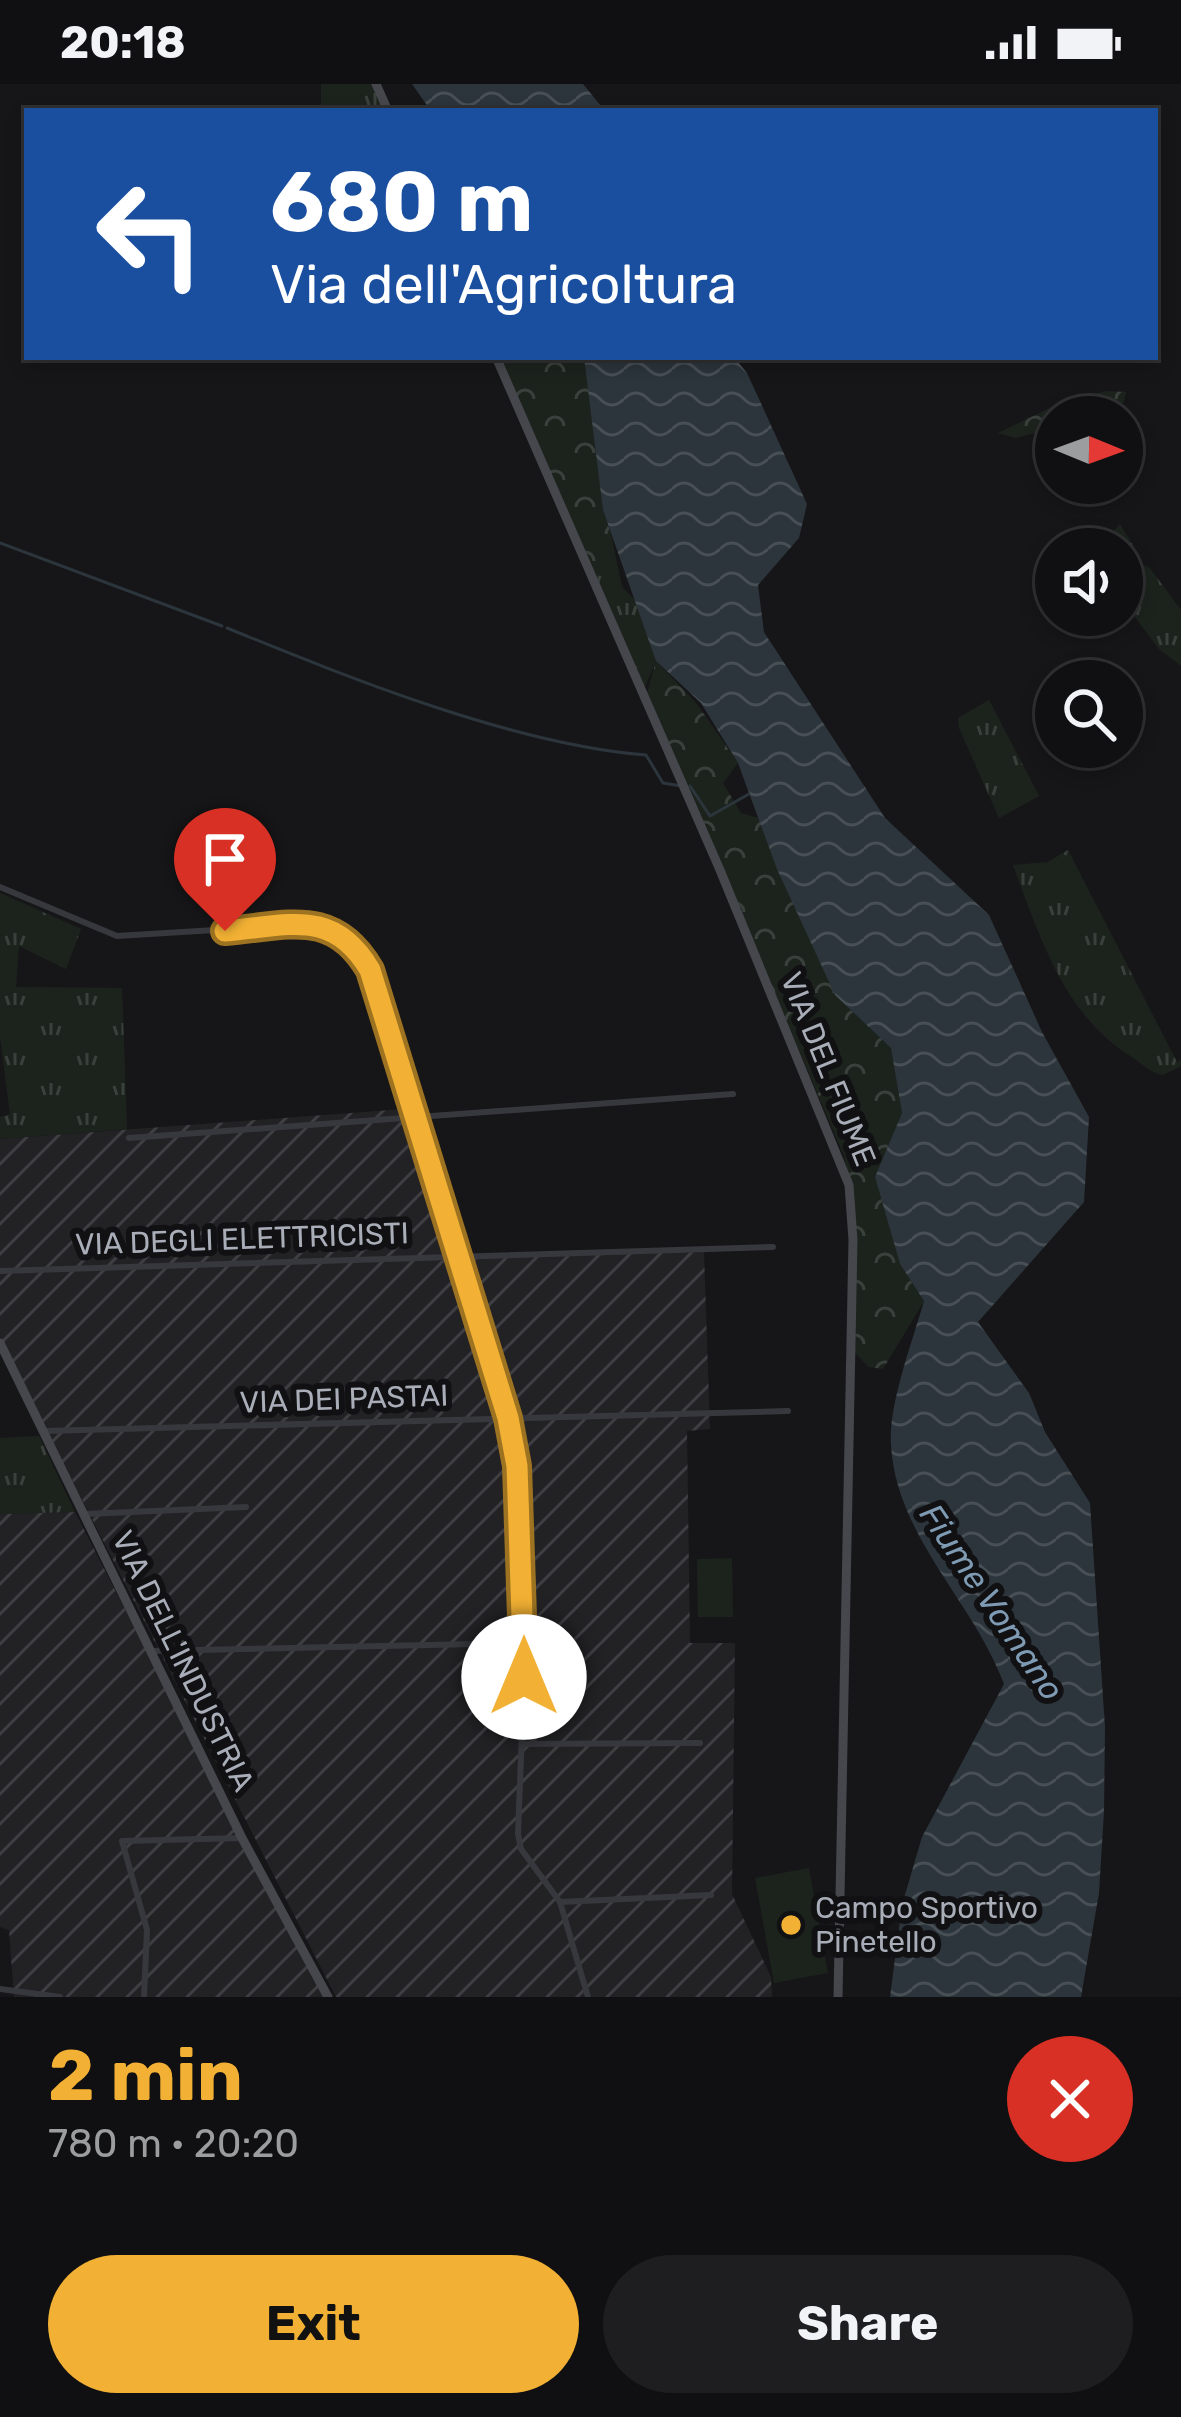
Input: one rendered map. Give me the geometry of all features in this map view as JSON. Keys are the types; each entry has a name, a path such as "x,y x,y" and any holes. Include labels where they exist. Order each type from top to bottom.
{"street":[{"name":"VIA DEL FIUME","path":"497,360 809,1079 849,1185 853,1240 838,1997"},
{"path":"0,886 117,936 312,924 339,931 355,943 370,970 508,1418 517,1466 526,1643 518,1834 521,1849 560,1902 588,1997"},
{"path":"129,1138 733,1094"},
{"name":"VIA DEGLI ELETTRICISTI","path":"0,1271 772,1246"},
{"name":"VIA DELL'INDUSTRIA","path":"0,1343 242,1838 328,1997"},
{"name":"VIA DEI PASTAI","path":"45,1431 788,1411"},
{"path":"85,1514 246,1507"},
{"path":"150,1652 526,1643"},
{"path":"521,1744 700,1743"},
{"path":"144,1997 147,1930 122,1841 242,1838"},
{"path":"560,1902 711,1895"},
{"path":"0,1989 60,1997"}],"shaded area":[{"path":"404,1109 457,1258 704,1252 710,1429 687,1431 690,1643 735,1643 732,1894 771,1977 772,1997 336,1997 0,1339 0,1139"},
{"path":"75,1512 324,1997 14,1997 9,1930 0,1927 0,1514"}],"green space":[{"path":"321,84 373,84 383,108 321,108"},
{"path":"501,360 587,361 603,510 611,534 603,570 596,575"},
{"path":"1106,391 1126,392 1125,396 1087,396"},
{"path":"1035,415 1035,433 1016,438 998,433"},
{"path":"611,534 622,587 642,607 656,661 645,687 596,575 603,570"},
{"path":"1143,565 1181,610 1181,666 1159,649 1143,628"},
{"path":"656,661 697,704 738,763 723,783 741,813 758,818 835,995 891,1048 902,1113 875,1177 900,1264 924,1301 883,1369 869,1367 855,1353 856,1225 844,1156 647,693"},
{"path":"989,700 1039,796 999,818 958,718"},
{"path":"1068,850 1177,1062 1181,1060 1181,1066 1163,1075 1108,1040 1088,1019 1044,945 1013,865 1048,862"},
{"path":"0,893 81,929 66,969 19,946 16,987 122,988 127,1129 0,1139 0,1117 10,1114 0,1036"},
{"path":"39,1436 75,1512 0,1514 0,1438"},
{"path":"732,1558 733,1617 698,1617 697,1559"},
{"name":"Campo Sportivo Pinetello","path":"809,1868 828,1973 774,1983 755,1878"}],"water":[{"path":"412,84 583,84 603,108 429,108"},
{"name":"Fiume Vomano","path":"584,360 736,360 747,373 807,504 799,538 758,585 764,632 885,818 989,915 1042,1032 1089,1117 1084,1202 978,1322 1029,1393 1045,1432 1090,1503 1105,1727 1104,1811 1099,1893 1081,1997 890,1997 902,1905 922,1837 1004,1684 974,1624 921,1539 896,1478 893,1411 924,1301 900,1264 875,1177 902,1113 891,1048 835,995 777,869 738,763 701,703 656,661 603,510"}],"waterway":[{"path":"0,543 222,626"},
{"path":"227,628 379,688 488,724 595,749 646,755 663,783 681,786"},
{"path":"690,786 710,816 749,794"}],"place":[{"name":"Campo Sportivo Pinetello","path":"791,1925"}],"route":[{"path":"225,931 312,924 339,931 355,943 370,970 508,1418 517,1466 524,1677"}]}
